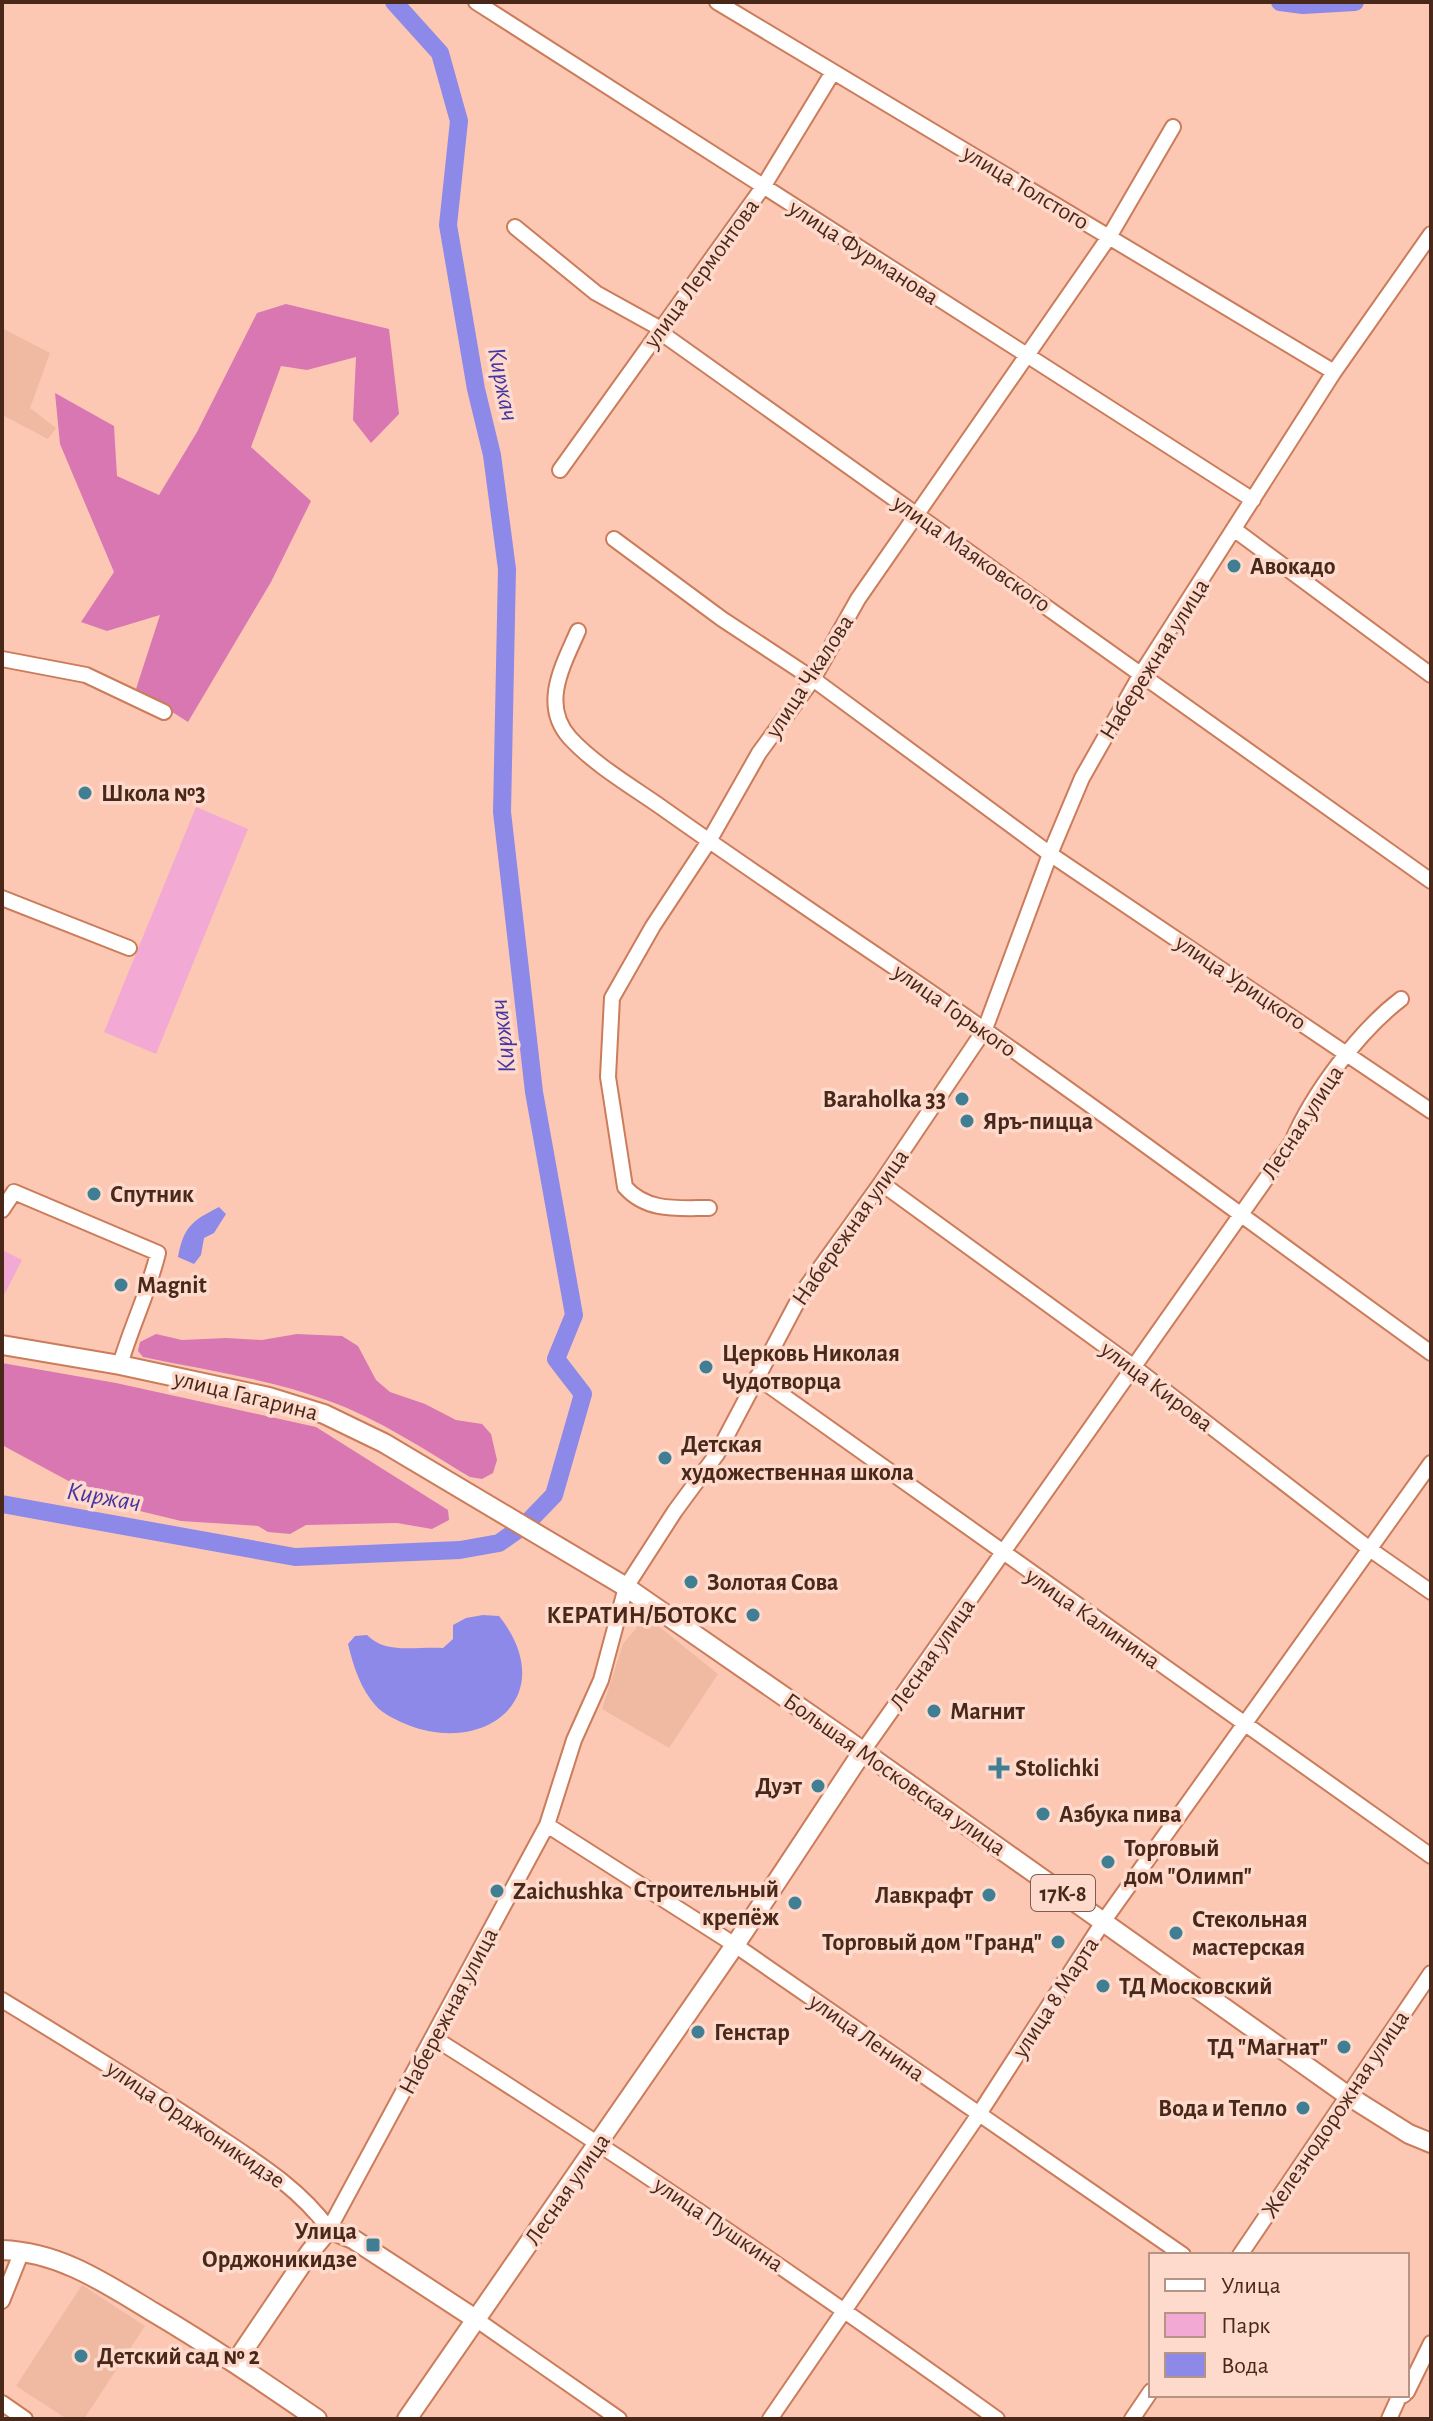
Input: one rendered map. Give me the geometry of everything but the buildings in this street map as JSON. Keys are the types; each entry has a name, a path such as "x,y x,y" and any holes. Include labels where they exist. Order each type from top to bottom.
{"main road":[{"name":"улица Гагарина","path":"2,1345 120,1365 269,1397 324,1414 384,1443 471,1496"},
{"name":"Большая Московская улица","path":"471,1496 626,1587 863,1751 1347,2095 1409,2134 1431,2143"},
{"name":"Лесная улица","path":"407,2419 735,1945 863,1751"},
{"name":"улица Орджоникидзе","path":"329,2229 353,2239 477,2320"},
{"name":"Набережная улица","path":"235,2363 329,2229"},
{"path":"2,2250 22,2251 59,2260 94,2276 193,2336 317,2419"}],"street":[{"name":"улица Фурманова","path":"476,2 1253,500"},
{"name":"улица Толстого","path":"717,2 1334,372"},
{"name":"улица Лермонтова","path":"560,470 763,187 833,72"},
{"name":"улица Чкалова","path":"709,1208 665,1208 646,1203 625,1187 608,1077 612,998 653,926 709,841 759,753 813,679 858,599 1109,237 1173,127"},
{"name":"улица Маяковского","path":"515,227 596,293 661,329 667,337 1431,881"},
{"name":"Набережная улица","path":"329,2229 547,1825 574,1740 601,1680 626,1587 675,1511 717,1454 802,1293 985,1029 1050,854 1082,778 1141,674 1334,372 1431,234"},
{"path":"1235,530 1431,675"},
{"name":"улица Урицкого","path":"614,539 722,619 813,679 1050,854 1431,1111"},
{"name":"улица Горького","path":"578,631 557,679 554,696 557,713 569,737 602,765 985,1029 1431,1353"},
{"path":"2,659 86,675 164,712"},
{"path":"2,898 129,948"},
{"name":"Лесная улица","path":"863,1751 1292,1142 1302,1117 1378,1016 1401,999"},
{"name":"улица Кирова","path":"881,1183 1134,1367 1371,1550 1431,1592"},
{"path":"2,1210 14,1192 158,1253 120,1365"},
{"name":"улица Калинина","path":"757,1377 1431,1856"},
{"name":"улица 8 Марта","path":"770,2419 979,2114 1103,1922 1431,1463"},
{"name":"улица Ленина","path":"547,1825 735,1945 1180,2253"},
{"name":"Железнодорожная улица","path":"1241,2253 1431,1973"},
{"name":"улица Орджоникидзе","path":"2,2000 117,2069 279,2177 318,2214 329,2229"},
{"name":"улица Пушкина","path":"434,2038 599,2143 845,2310 997,2419"},
{"path":"2,2301 22,2251"},
{"name":"улица Орджоникидзе","path":"477,2320 619,2419"},
{"path":"1409,2381 1431,2343"},
{"path":"1132,2419 1149,2394"},
{"path":"1389,2419 1400,2397"},
{"path":"2,2403 25,2419"}],"shaded area":[{"path":"286,304 389,329 399,414 371,443 353,420 356,357 307,370 281,366 251,447 311,501 271,582 188,722 136,689 160,615 107,631 81,622 114,572 60,444 55,393 114,426 117,476 159,495 197,432 257,313"},
{"path":"2,328 50,353 30,408 56,428 48,439 2,415"},
{"path":"156,1334 182,1340 262,1340 297,1334 342,1336 358,1346 376,1380 390,1392 425,1404 456,1420 482,1424 491,1434 497,1460 493,1473 482,1479 470,1477 384,1426 307,1393 143,1357 138,1351 140,1342"},
{"path":"2,1363 116,1383 316,1427 448,1510 449,1520 432,1529 397,1523 306,1525 290,1534 268,1532 258,1526 181,1521 111,1504 2,1445"},
{"path":"646,1616 718,1674 669,1748 602,1709 623,1644"},
{"name":"Детский сад № 2","path":"82,2285 145,2326 84,2419 67,2419 16,2386"}],"green space":[{"path":"196,807 248,829 156,1054 104,1032"},
{"path":"2,1250 22,1260 2,1299"}],"water":[{"path":"219,1207 226,1214 214,1233 204,1238 201,1255 194,1264 178,1257 186,1231 202,1216"},
{"path":"499,1616 516,1644 522,1670 519,1693 507,1711 488,1725 465,1732 437,1732 408,1725 379,1709 366,1693 348,1644 355,1636 367,1635 393,1647 443,1648 453,1639 453,1625 466,1618"}],"waterway":[{"name":"Киржач","path":"2,1504 295,1557 460,1550 499,1543 526,1524 554,1495 583,1394 556,1359 574,1315 534,1092 502,812 507,569 492,455 476,389 448,225 459,121 440,53 394,2"},
{"name":"Киржач","path":"1280,2 1303,5 1355,2"}],"place":[{"name":"Авокадо","path":"1234,566"},
{"name":"Школа №3","path":"85,793"},
{"name":"Baraholka 33","path":"962,1099"},
{"name":"Яръ-пицца","path":"967,1121"},
{"name":"Спутник","path":"94,1194"},
{"name":"Magnit","path":"121,1285"},
{"name":"Церковь Николая Чудотворца","path":"706,1367"},
{"name":"Детская художественная школа","path":"665,1458"},
{"name":"Золотая Сова","path":"691,1582"},
{"name":"КЕРАТИН/БОТОКС","path":"753,1615"},
{"name":"Магнит","path":"934,1711"},
{"name":"Stolichki","path":"999,1768"},
{"name":"Дуэт","path":"818,1786"},
{"name":"Азбука пива","path":"1043,1814"},
{"name":"Торговый дом \"Олимп\"","path":"1108,1862"},
{"name":"Zaichushka","path":"497,1891"},
{"name":"Лавкрафт","path":"989,1895"},
{"name":"Строительный крепёж","path":"795,1903"},
{"name":"Стекольная мастерская","path":"1176,1933"},
{"name":"Торговый дом \"Гранд\"","path":"1058,1942"},
{"name":"ТД Московский","path":"1103,1986"},
{"name":"Генстар","path":"698,2032"},
{"name":"ТД \"Магнат\"","path":"1344,2047"},
{"name":"Вода и Тепло","path":"1303,2108"},
{"name":"Улица Орджоникидзе","path":"373,2245"},
{"name":"Детский сад № 2","path":"81,2356"}]}
